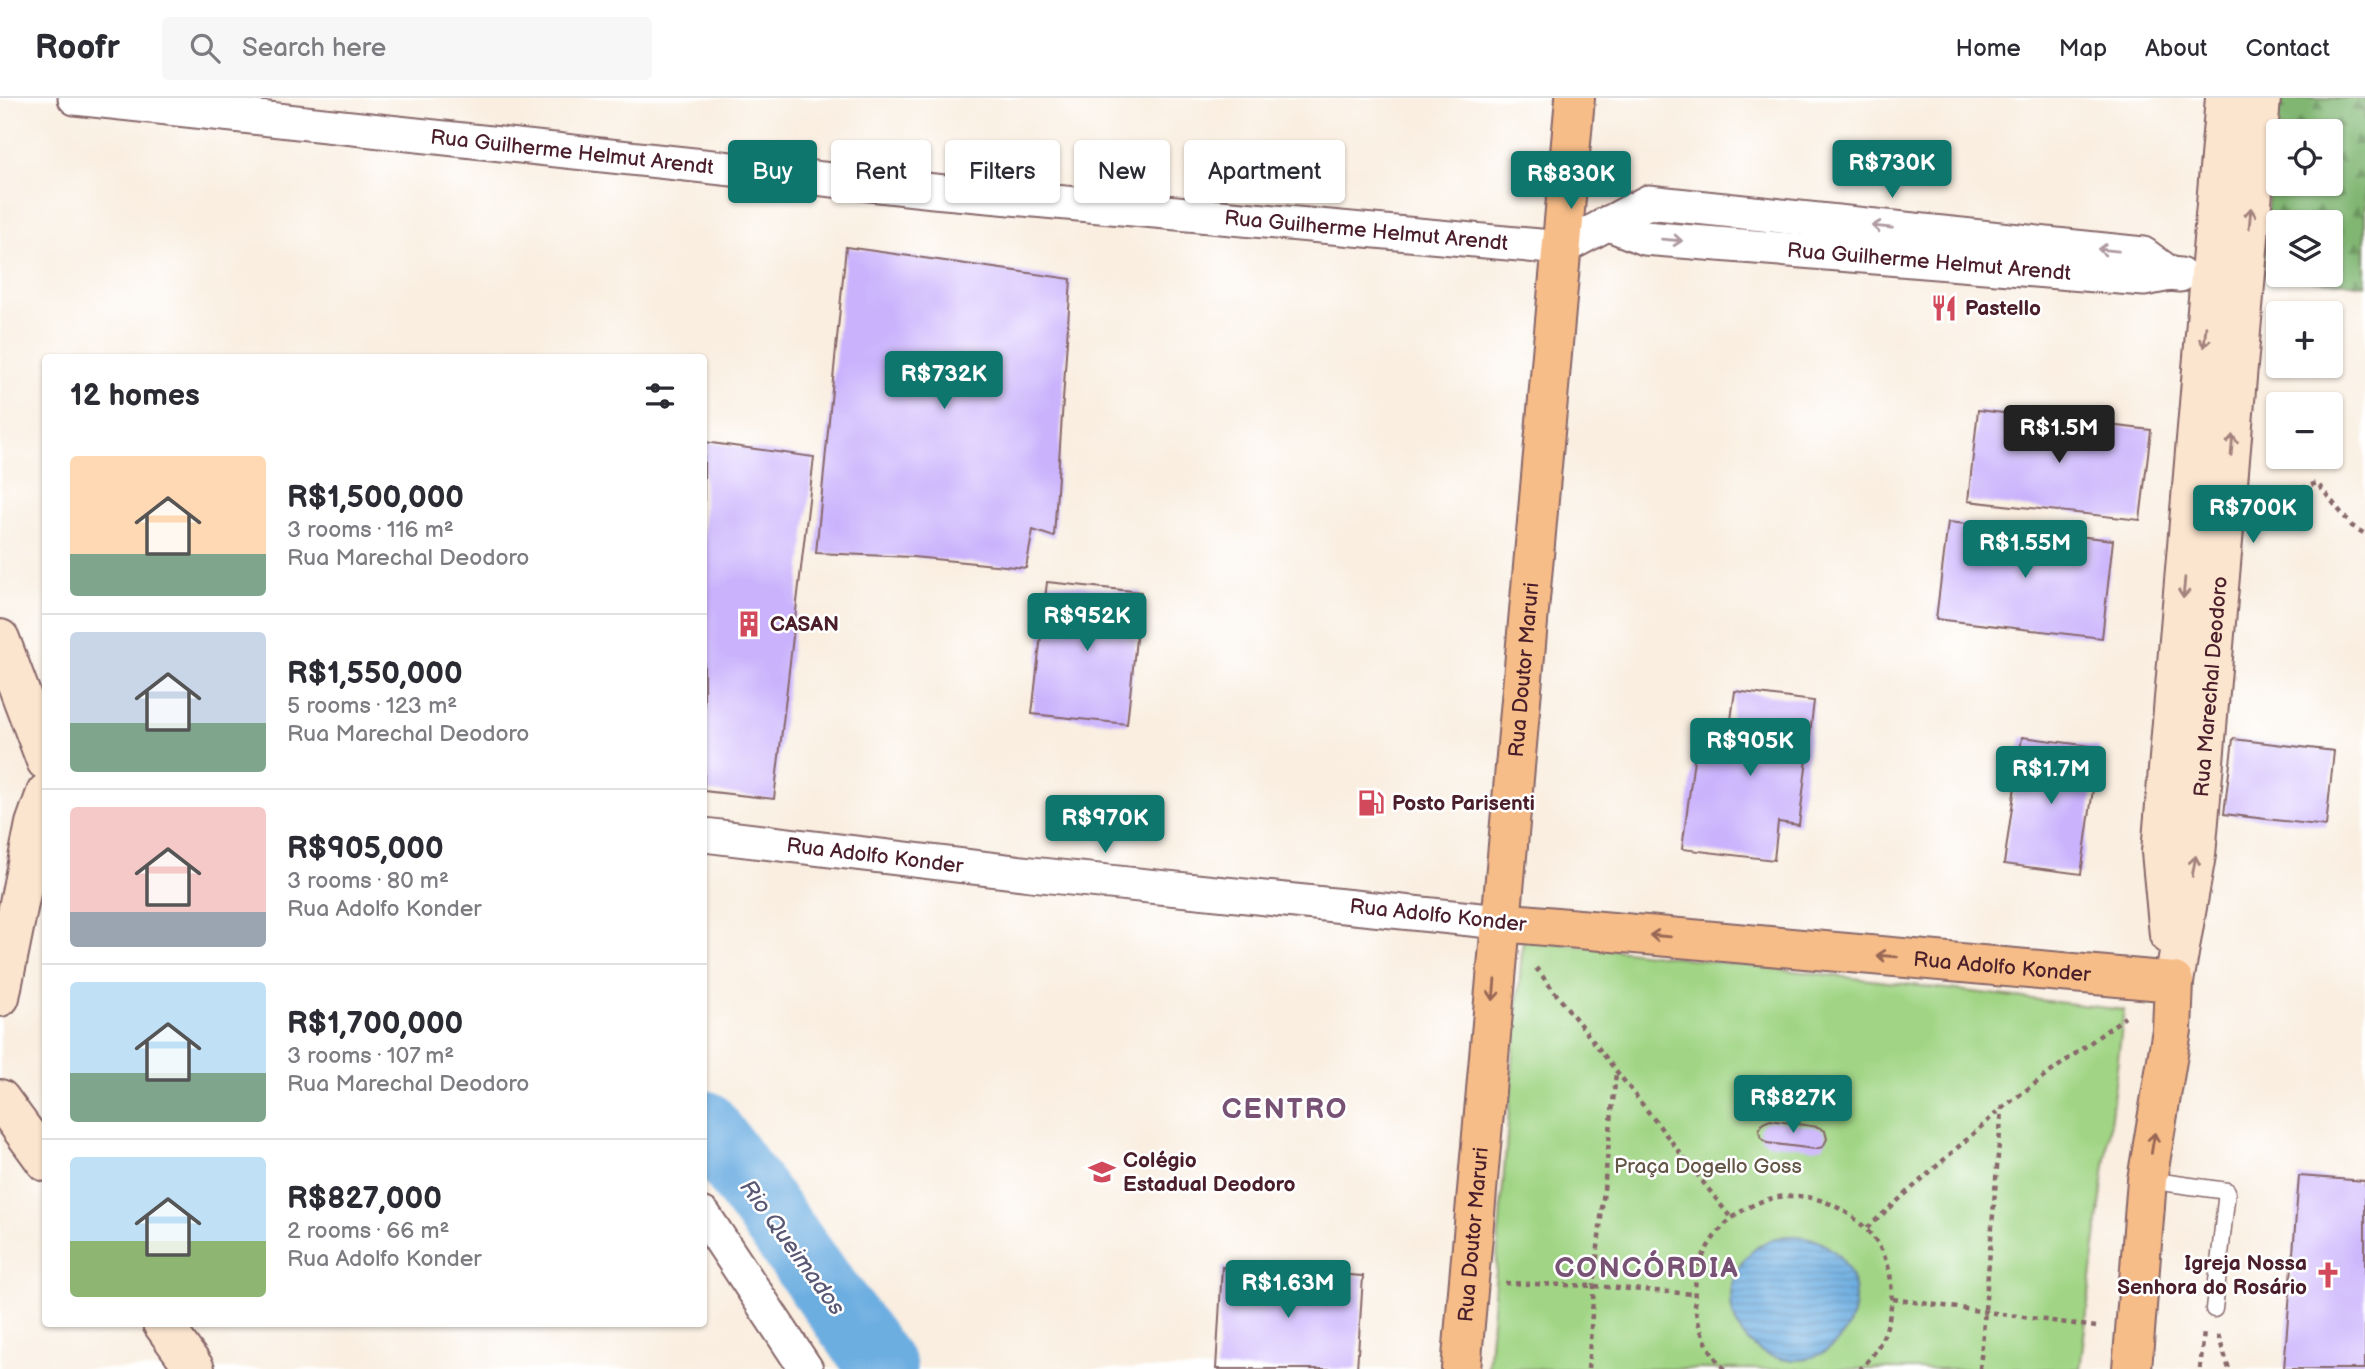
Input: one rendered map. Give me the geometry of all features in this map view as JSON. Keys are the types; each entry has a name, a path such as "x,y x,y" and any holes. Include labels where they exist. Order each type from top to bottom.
{"main road":[{"name":"Rua Doutor Maruri","path":"1461,1369 1575,98"},
{"name":"Rua Adolfo Konder","path":"1500,922 2174,982"},
{"name":"Rua Marechal Deodoro","path":"2133,1351 2147,1180 2172,1030 2174,982"}],"street":[{"name":"Rua Guilherme Helmut Arendt","path":"75,98 934,191 1562,248 1607,223 1644,238 2144,279 2170,274 2228,279"},
{"name":"Rua Marechal Deodoro","path":"2174,982 2196,855 2228,279 2225,98"},
{"name":"Rua Marechal Deodoro","path":"2228,279 2260,98"},
{"path":"0,639 42,750"},
{"path":"0,997 35,824 42,804"},
{"name":"Rua Adolfo Konder","path":"707,835 1031,874 1500,922"},
{"path":"0,1099 42,1157"},
{"path":"707,1219 806,1369"},
{"path":"165,1327 195,1369"}],"lane":[{"path":"2147,1180 2227,1191 2214,1309"}],"path":[{"path":"2258,505 2317,483 2352,526 2365,534"},
{"path":"1500,922 1731,1218"},
{"path":"1867,1228 2002,1108 2174,982"},
{"path":"1588,1369 1616,1072"},
{"path":"1980,1369 2002,1108"},
{"path":"1723,1369 1706,1347 1696,1322 1693,1294 1698,1265 1711,1240 1731,1218 1757,1203 1786,1197 1816,1199 1843,1210 1867,1228 1881,1249 1890,1274 1893,1299 1890,1322 1881,1343 1860,1369"},
{"path":"1469,1282 1594,1286 1693,1294"},
{"path":"1893,1299 1986,1312 2133,1351"},
{"path":"2200,1369 2202,1337 2214,1309"},
{"path":"2214,1309 2218,1339 2229,1369"}],"green space":[{"path":"2277,98 2365,98 2365,285 2343,283 2343,210 2267,210 2268,196 2343,196 2343,119 2275,119"},
{"path":"2266,220 2266,276 2261,276"},
{"name":"Praça Dogello Goss","path":"1523,939 2124,1010 2080,1369 1488,1369"}],"water":[{"path":"1793,1236 1817,1240 1837,1254 1851,1274 1855,1298 1851,1322 1837,1342 1817,1356 1793,1360 1769,1356 1749,1342 1735,1322 1731,1298 1735,1274 1749,1254 1769,1240"}],"building":[{"path":"846,247 1071,279 1054,537 1033,530 1026,568 913,557 816,553"},
{"path":"1978,410 2151,430 2140,520 1968,501"},
{"name":"CASAN","path":"707,442 814,457 774,799 707,791"},
{"path":"1948,522 2113,540 2102,638 1936,619"},
{"path":"1047,582 1141,592 1127,724 1032,714"},
{"path":"1735,691 1814,701 1799,825 1778,822 1774,860 1682,849 1697,737 1728,741"},
{"path":"2022,737 2099,747 2081,874 2004,864"},
{"path":"2233,739 2334,751 2326,826 2224,814"},
{"path":"1770,1120 1818,1127 1825,1131 1827,1139 1823,1147 1815,1149 1767,1143 1761,1138 1759,1130 1763,1123"},
{"name":"Igreja Nossa Senhora do Rosário","path":"2299,1176 2365,1181 2365,1369 2284,1369"},
{"path":"1222,1267 1363,1276 1357,1369 1216,1369"}],"waterway":[{"name":"Rio Queimados","path":"707,1128 883,1369"}],"place":[{"name":"Pastello","path":"1944,308"},
{"name":"CASAN","path":"749,624"},
{"name":"Posto Parisenti","path":"1371,803"},
{"name":"Colégio Estadual Deodoro","path":"1102,1172"},
{"name":"Igreja Nossa Senhora do Rosário","path":"2328,1275"}],"district":[{"name":"CENTRO","path":"1285,1108"},
{"name":"CONCÓRDIA","path":"1647,1267"}]}
